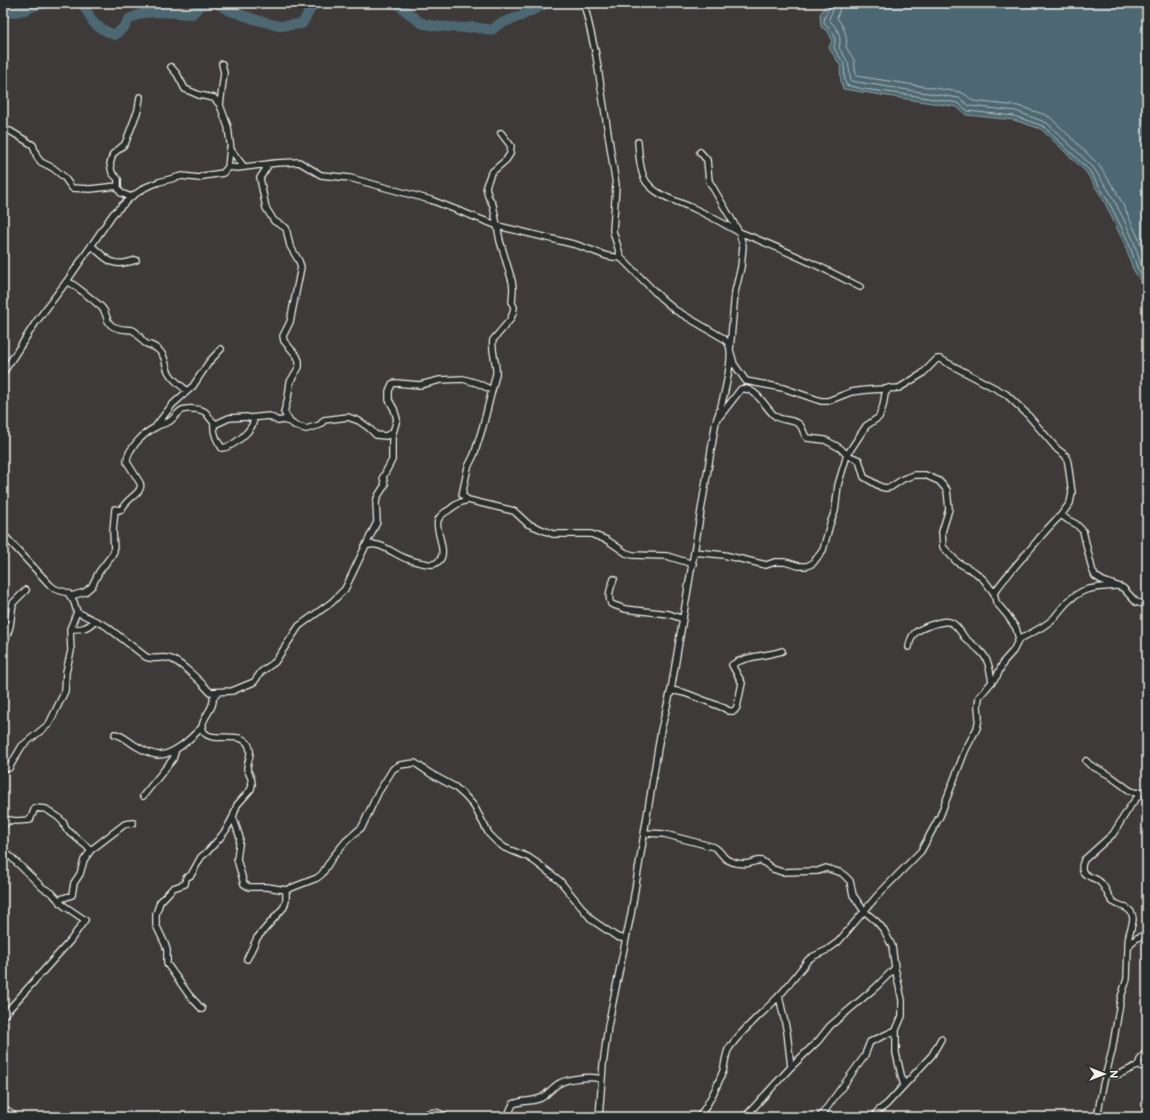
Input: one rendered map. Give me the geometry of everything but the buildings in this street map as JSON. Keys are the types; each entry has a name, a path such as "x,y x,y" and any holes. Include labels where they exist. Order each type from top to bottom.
{"street":[{"path":"584,3 596,55 616,185 612,231 621,258 675,310 723,338 729,345 734,364 746,381 783,388 821,401 828,401 851,392 899,388 922,374 937,359 1006,394 1027,414 1057,449 1066,456 1072,493 1070,503 1061,515 1049,525 1003,579 994,593"},
{"path":"220,105 224,73 222,64"},
{"path":"3,373 36,322 92,246 113,214 146,187 182,176 199,178 223,173 228,167 230,146 228,127 220,105 214,98 199,95 185,89 177,74 171,67"},
{"path":"132,197 121,193 118,186 118,179 111,169 111,158 116,150 125,144 138,110 140,97"},
{"path":"3,129 10,131 32,145 41,162 53,168 72,188 90,190 118,186"},
{"path":"468,500 462,495 464,482 468,467 482,432 496,366 492,350 493,340 510,320 514,307 512,303 513,288 500,241 493,205 488,196 486,186 491,173 506,160 510,154 510,146 501,133"},
{"path":"638,142 640,163 644,178 651,187 659,193 738,232 824,268 860,287"},
{"path":"230,146 244,167"},
{"path":"599,1117 608,1026 626,939 661,730 671,690 716,421 720,411 728,374 735,292 741,267 743,246 738,232 709,181 707,160 700,152"},
{"path":"228,167 236,168 299,162 321,175 350,178 431,200 498,226 577,245 607,256 621,258"},
{"path":"269,164 260,178 266,208 274,221 286,228 290,246 300,261 301,267 290,322 283,336 284,341 297,356 299,361 299,367 290,382 284,412 290,422"},
{"path":"743,246 753,238"},
{"path":"92,246 104,258 112,262 120,264 136,260"},
{"path":"67,281 79,287 100,306 106,313 112,326 125,330 132,330 139,335 145,343 151,344 160,352 165,359 168,371 172,378 187,391"},
{"path":"70,596 85,592 92,586 99,572 112,555 114,547 113,530 115,509 122,509 124,503 140,490 142,486 135,473 129,466 127,458 129,453 139,440 155,427 172,405 193,386 209,362 221,349"},
{"path":"3,534 50,585 55,589 68,593 77,612 106,626 146,657 152,659 163,657 171,658 203,684 210,692 236,690 254,682 261,672 275,662 299,626 332,602 345,589 377,522 376,502 378,496 385,487 383,478 392,460 393,432 397,419 389,400 389,391 392,384 420,385 440,380 463,379 477,383 492,390"},
{"path":"716,421 741,389 745,388 758,396 775,417 800,425 804,435 807,438 825,440 840,448 847,455 859,460 864,477 881,487 891,487 903,479 914,475 925,475 939,481 947,490 949,509 942,532 943,547 957,562 975,572 984,580 994,593 996,602 1016,628 1019,639"},
{"path":"694,552 724,555 766,565 775,562 785,562 799,566 807,566 813,563 823,550 835,511 838,485 847,455 866,426 879,417 883,406 884,394 889,388"},
{"path":"155,427 170,420 177,412 190,408 203,411 208,414 214,423 213,429 218,443 222,448 233,445 250,429 254,422 254,418"},
{"path":"214,423 216,424 229,418 254,418 268,416 278,421 283,420 290,422 296,426 306,429 320,425 324,420 348,416 364,424 376,435 386,436 393,432"},
{"path":"364,547 371,544 378,545 406,559 423,564 434,565 441,559 442,551 438,521 441,516 456,505 462,501 468,500 514,511 528,524 553,534 591,534 607,540 626,553 632,555 667,556 693,564"},
{"path":"1061,515 1076,524 1083,532 1095,576 1109,583 1118,585 1136,602 1147,605"},
{"path":"614,579 609,595 609,601 611,604 625,609 669,614 683,619"},
{"path":"699,1117 705,1108 723,1069 724,1060 728,1050 779,996 808,960 833,946 921,851 940,816 965,751 977,728 979,718 979,697 997,676 1004,661 1013,651 1019,639 1040,629 1072,598 1082,591 1118,585"},
{"path":"3,648 10,626 13,603 26,590"},
{"path":"3,768 9,768 22,746 49,724 58,709 66,691 66,672 70,650 70,629 77,612"},
{"path":"70,629 85,628 90,626 94,620"},
{"path":"909,647 911,636 925,627 938,623 951,623 980,651 986,659 992,682"},
{"path":"671,690 724,708 729,712 734,711 737,707 742,683 732,665 754,657 782,652"},
{"path":"202,1009 189,995 167,964 167,950 156,925 156,914 160,902 173,888 185,884 186,878 191,875 201,857 208,852 226,830 233,817 236,805 251,789 251,778 247,769 250,749 246,743 242,739 234,737 208,736 204,732 202,726 204,718 214,702 213,698 219,692"},
{"path":"115,734 123,736 136,746 151,754 159,755 176,749 202,726"},
{"path":"143,796 172,759 176,749"},
{"path":"1086,761 1090,765 1109,775 1129,790 1136,793 1145,792"},
{"path":"233,817 240,838 237,859 244,884 252,888 286,890 317,878 322,874 332,858 346,841 362,827 378,793 393,769 400,765 415,763 431,774 455,787 465,796 474,806 489,834 497,842 505,848 528,857 537,863 560,881 592,920 617,937 626,939"},
{"path":"1097,1117 1112,1050 1121,997 1127,979 1129,936 1133,920 1131,912 1111,900 1109,894 1101,883 1085,874 1082,870 1082,866 1084,860 1113,834 1131,805 1145,792"},
{"path":"3,826 9,820 30,820 35,808 46,809 58,817 63,822 66,829 90,850"},
{"path":"58,900 72,895 74,883 80,874 84,860 90,850 124,824 133,823"},
{"path":"226,830 236,827"},
{"path":"644,832 664,834 714,847 731,862 748,864 756,861 762,861 773,869 782,872 818,871 826,868 842,873 850,881 854,895 864,911 884,930 892,946 902,1000 902,1016 896,1030 896,1053 904,1085"},
{"path":"3,851 43,888 52,893 58,900 85,920 70,941 3,1016"},
{"path":"247,959 257,938 284,907 286,890"},
{"path":"1128,948 1137,938 1147,934"},
{"path":"745,1117 791,1067 818,1041 830,1026 876,987 895,968"},
{"path":"779,996 787,1032 791,1067"},
{"path":"820,1117 864,1057 870,1042 896,1030"},
{"path":"874,1117 932,1055 941,1039"},
{"path":"1138,1066 1147,1050"},
{"path":"1106,1074 1118,1074 1138,1066 1147,1068"},
{"path":"507,1117 513,1104 521,1100 534,1100 542,1098 565,1080 596,1077 602,1079"},
{"path":"3,1107 14,1116"},
{"path":"420,1117 436,1112 444,1114 446,1117"}],"water":[{"path":"827,3 1147,3 1147,288 1142,284 1133,269 1124,243 1103,199 1086,172 1041,129 1014,120 966,115 957,107 843,89 840,65 829,48 832,40 828,31 821,27 820,14"}],"waterway":[{"path":"3,14 25,10 47,3"},
{"path":"81,3 98,27 115,35 125,26 129,19 143,13 159,12 192,14 202,4 216,3 228,10 279,26 302,24 314,3"},
{"path":"396,3 421,23 435,26 465,28 473,27 492,30 499,24 521,16 547,3"}]}
